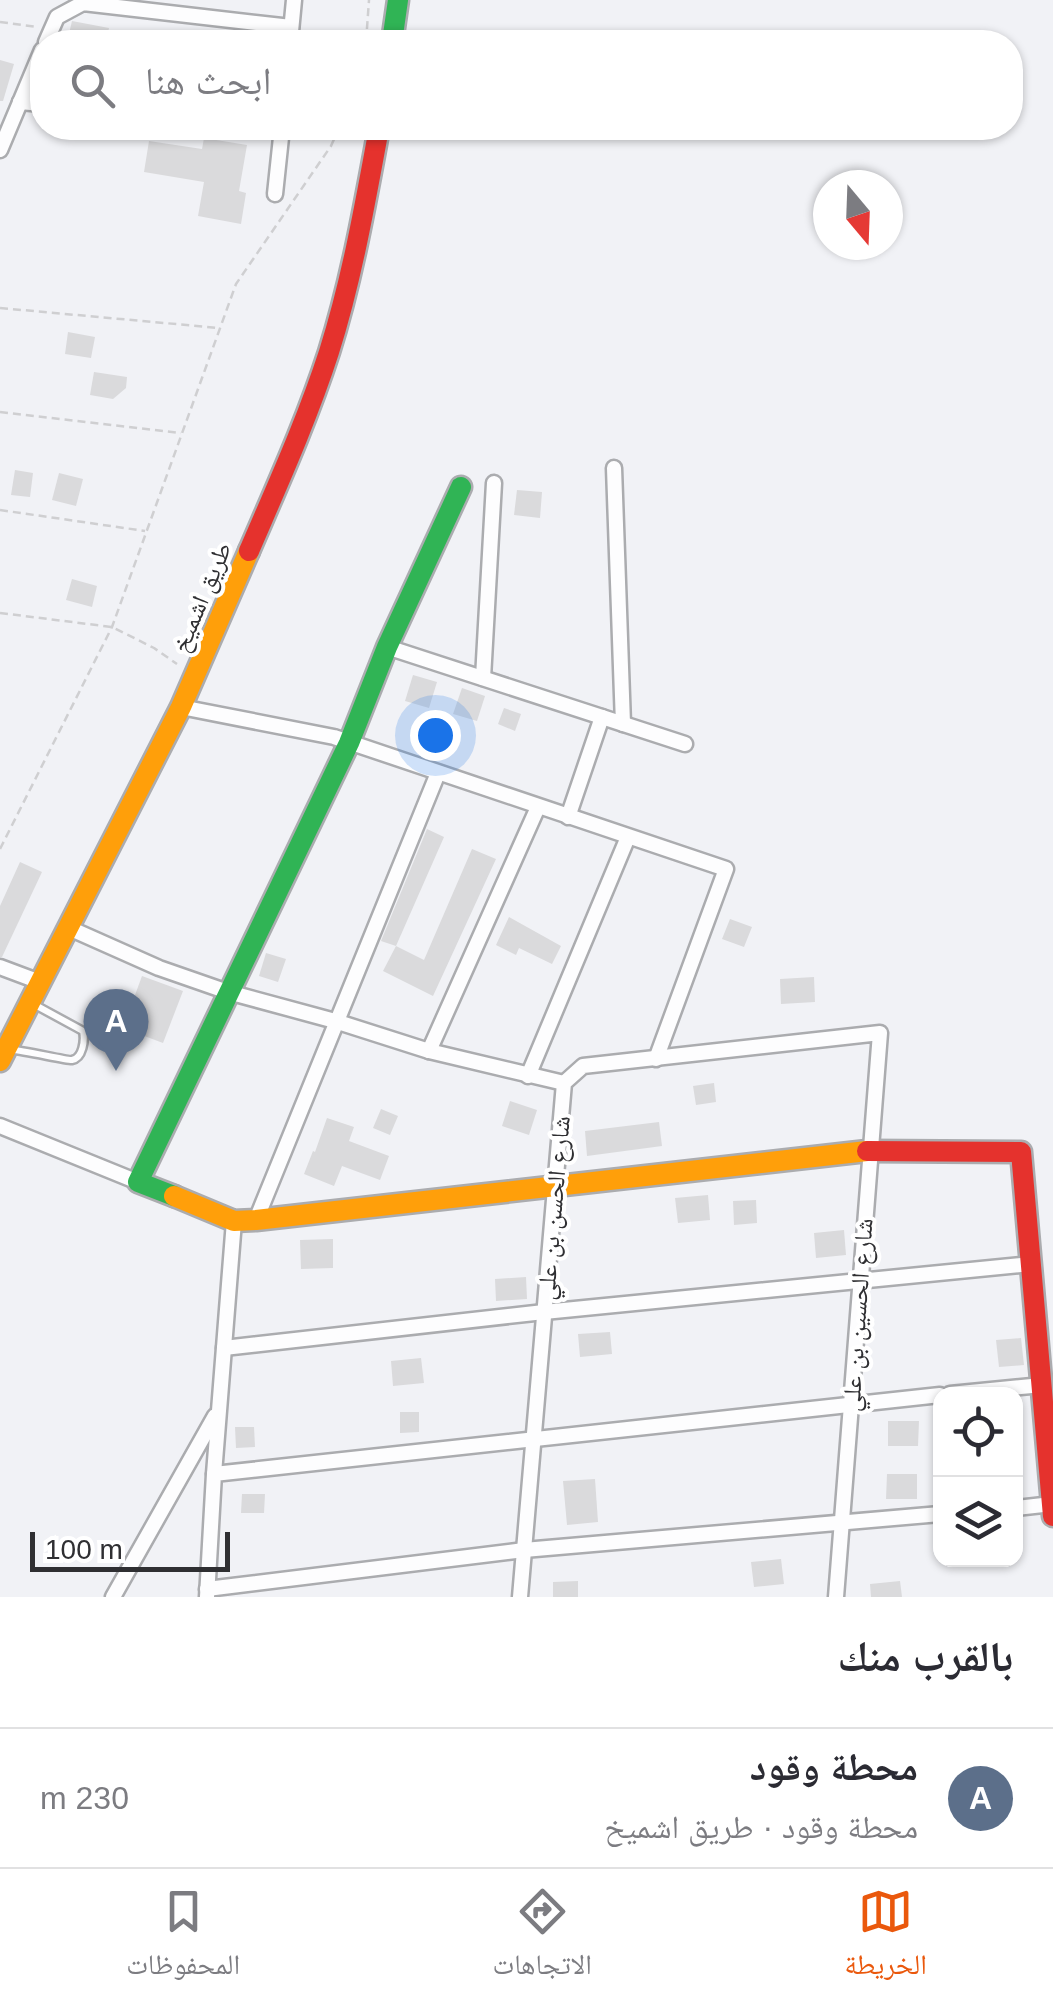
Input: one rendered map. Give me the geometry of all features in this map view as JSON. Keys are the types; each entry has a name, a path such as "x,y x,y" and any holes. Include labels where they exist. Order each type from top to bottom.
{"main road":[{"path":"394,30 398,0"},
{"name":"طريق اشميخ","path":"3,1055 181,707 284,470 328,355 348,286 376,140"},
{"path":"462,487 387,647 349,743 138,1182 234,1221 870,1152 1021,1152 1053,1516"}],"street":[{"path":"291,30 294,0"},
{"path":"51,30 57,17 83,2 259,30"},
{"path":"0,150 30,78"},
{"path":"20,102 30,103"},
{"path":"276,194 279,140"},
{"path":"614,468 623,724"},
{"path":"483,678 494,482"},
{"path":"387,647 684,744"},
{"path":"181,707 323,734 726,869 656,1059"},
{"path":"568,817 602,717"},
{"path":"256,1220 438,773"},
{"path":"428,1050 538,807"},
{"path":"528,1076 628,837"},
{"path":"69,928 160,968 228,992 428,1050 564,1083"},
{"path":"0,967 40,982"},
{"name":"شارع الحسن بن علي","path":"520,1597 564,1083 582,1066 880,1033"},
{"name":"شارع الحسين بن علي","path":"836,1597 880,1033"},
{"path":"0,1126 138,1182"},
{"path":"234,1221 207,1593 524,1550 933,1515"},
{"path":"224,1348 1031,1264"},
{"path":"1022,1387 1042,1385"},
{"path":"214,1474 933,1397"},
{"path":"113,1597 218,1411"},
{"path":"1023,1507 1052,1504"}],"lane":[{"path":"3,1055 38,1052 68,1060 79,1054 85,1040 82,1031 30,1002"}],"path":[{"path":"367,30 369,0"},
{"path":"0,22 30,30"},
{"path":"0,850 112,627 236,284 334,140"},
{"path":"0,308 220,328"},
{"path":"0,412 182,434"},
{"path":"0,510 146,531"},
{"path":"0,613 112,627 154,648 194,676"}],"building":[{"path":"72,21 109,28 109,30 70,30"},
{"path":"0,60 14,64 3,101 0,101"},
{"path":"204,140 247,145 239,191 246,193 241,224 198,216 204,182 144,172 149,141 202,149"},
{"path":"68,332 95,337 91,358 65,354"},
{"path":"94,372 127,377 126,388 113,399 90,395"},
{"path":"15,470 33,473 30,497 11,495"},
{"path":"59,473 83,479 76,506 52,500"},
{"path":"517,490 542,492 540,518 514,515"},
{"path":"72,579 97,586 92,607 66,600"},
{"path":"413,675 437,682 429,708 405,701"},
{"path":"462,688 485,696 477,721 453,714"},
{"path":"504,708 521,714 515,731 498,724"},
{"path":"427,829 444,837 396,946 381,941"},
{"path":"472,849 496,859 433,996 383,971 396,946 424,960"},
{"path":"20,862 42,872 0,957 0,906"},
{"path":"509,917 561,946 552,964 519,948 516,955 496,945"},
{"path":"730,919 752,927 744,947 722,939"},
{"path":"266,953 286,959 278,982 259,976"},
{"path":"142,976 183,991 163,1043 123,1028"},
{"path":"814,977 815,1002 781,1004 780,979"},
{"path":"714,1083 716,1102 696,1105 693,1086"},
{"path":"510,1101 537,1110 529,1135 502,1126"},
{"path":"381,1109 398,1116 390,1135 373,1128"},
{"path":"327,1118 354,1127 349,1141 389,1156 380,1180 342,1166 334,1186 304,1174"},
{"path":"659,1122 662,1146 587,1156 585,1131"},
{"path":"708,1195 710,1220 678,1223 675,1198"},
{"path":"756,1200 757,1223 734,1225 733,1201"},
{"path":"844,1230 846,1255 816,1258 814,1233"},
{"path":"333,1239 333,1268 301,1269 300,1240"},
{"path":"526,1277 527,1299 496,1301 495,1279"},
{"path":"610,1332 612,1354 580,1357 578,1334"},
{"path":"1021,1338 1024,1365 999,1367 996,1340"},
{"path":"421,1358 424,1383 393,1386 391,1361"},
{"path":"400,1412 419,1412 419,1432 400,1433"},
{"path":"888,1421 919,1421 918,1446 888,1446"},
{"path":"235,1427 254,1427 255,1447 236,1448"},
{"path":"887,1474 917,1474 917,1499 886,1499"},
{"path":"595,1479 598,1522 567,1525 563,1481"},
{"path":"242,1494 265,1494 264,1513 241,1513"},
{"path":"781,1559 784,1584 754,1587 751,1562"},
{"path":"578,1581 578,1597 553,1597 553,1582"},
{"path":"900,1581 902,1597 871,1597 870,1584"}],"traffic: fast":[{"path":"394,30 398,0"},
{"path":"174,1196 138,1182 349,743 387,647 461,487"}],"traffic: slow":[{"path":"0,1061 181,707 249,551"},
{"path":"174,1196 234,1221 256,1220 867,1151"}],"traffic: jam":[{"path":"249,551 329,352 351,269 377,140"},
{"path":"867,1151 1021,1152 1053,1516"}],"place":[{"name":"محطة وقود","path":"116,1071"}]}
